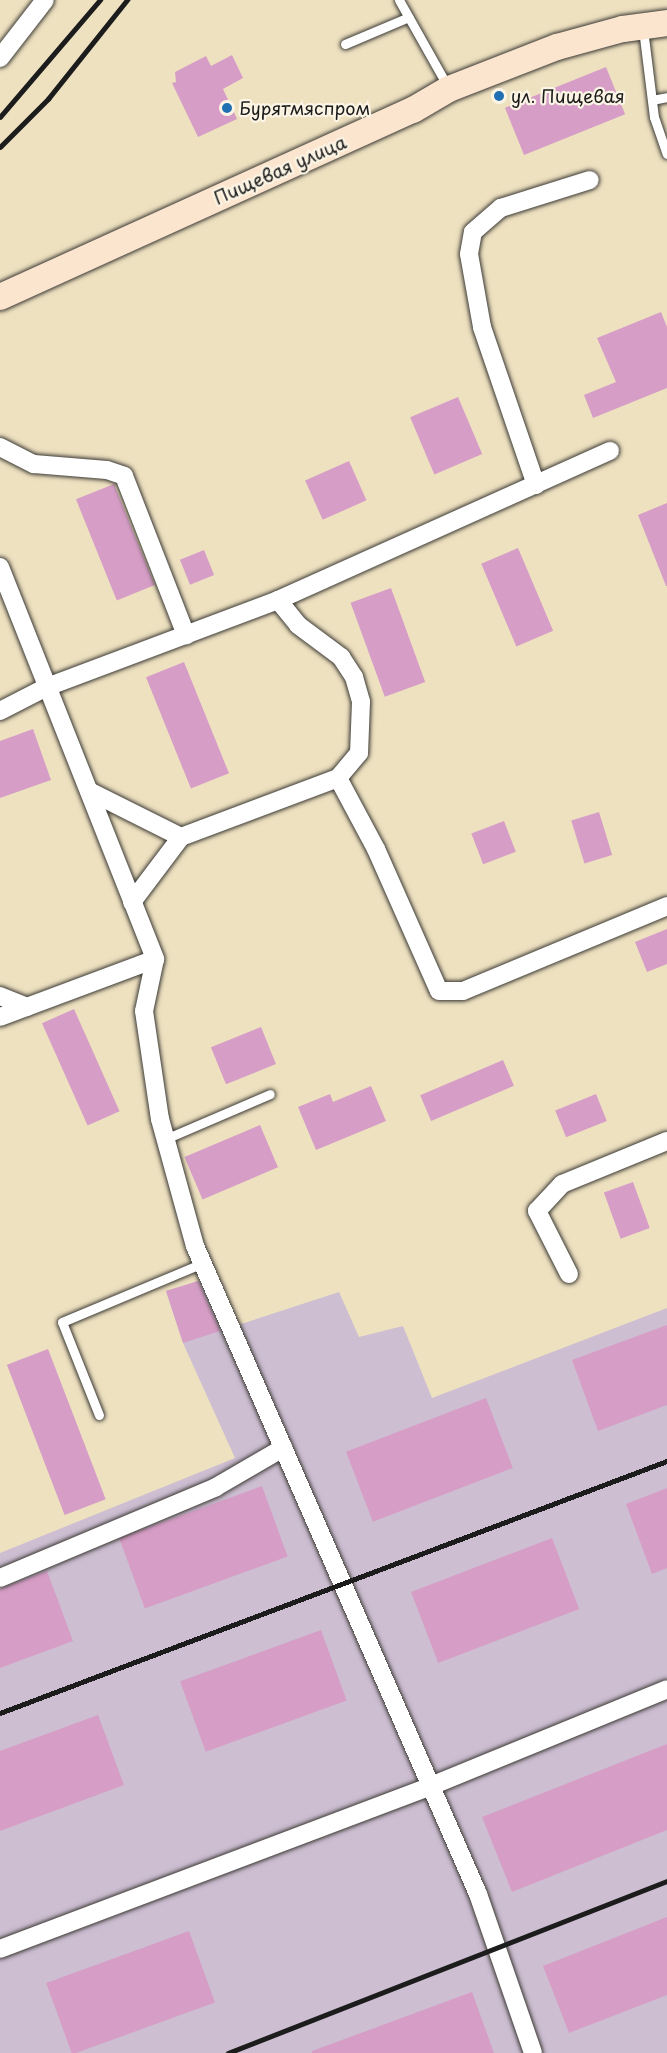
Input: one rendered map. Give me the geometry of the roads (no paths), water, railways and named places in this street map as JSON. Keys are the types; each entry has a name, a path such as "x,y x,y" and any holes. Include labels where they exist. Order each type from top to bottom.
{"main road":[{"name":"Пищевая улица","path":"0,297 413,110 449,89 557,47 655,25"}],"street":[{"path":"0,58 45,0"},
{"path":"536,485 482,327 469,254 473,232 486,218 501,208 590,180"},
{"path":"0,447 34,464 107,470 124,476 186,635"},
{"path":"0,711 47,687 278,600 610,451"},
{"path":"0,567 155,959 144,1011 165,1138 202,1263 478,1894 533,2053"},
{"path":"132,902 181,837 338,778 359,753 362,702 354,677 341,657 298,625 278,600"},
{"path":"338,778 376,849 439,991 463,991 667,906"},
{"path":"89,791 181,837"},
{"path":"0,1017 155,959"},
{"path":"0,996 27,1007"},
{"path":"569,1274 537,1211 562,1184 667,1141"},
{"path":"0,1578 216,1487 283,1448"},
{"path":"0,1949 431,1786 667,1689"}],"lane":[{"path":"399,0 449,89"},
{"path":"345,44 409,17"},
{"path":"655,25 652,99 667,154"},
{"path":"652,99 667,97"},
{"path":"165,1138 270,1094"},
{"path":"99,1415 62,1322 202,1263"}],"railway":[{"path":"0,117 100,0"},
{"path":"0,147 48,99 127,0"},
{"path":"0,1713 667,1461"},
{"path":"228,2053 667,1881"}],"place":[{"name":"ул. Пищевая","path":"499,96"},
{"name":"Бурятмяспром","path":"227,108"}]}
